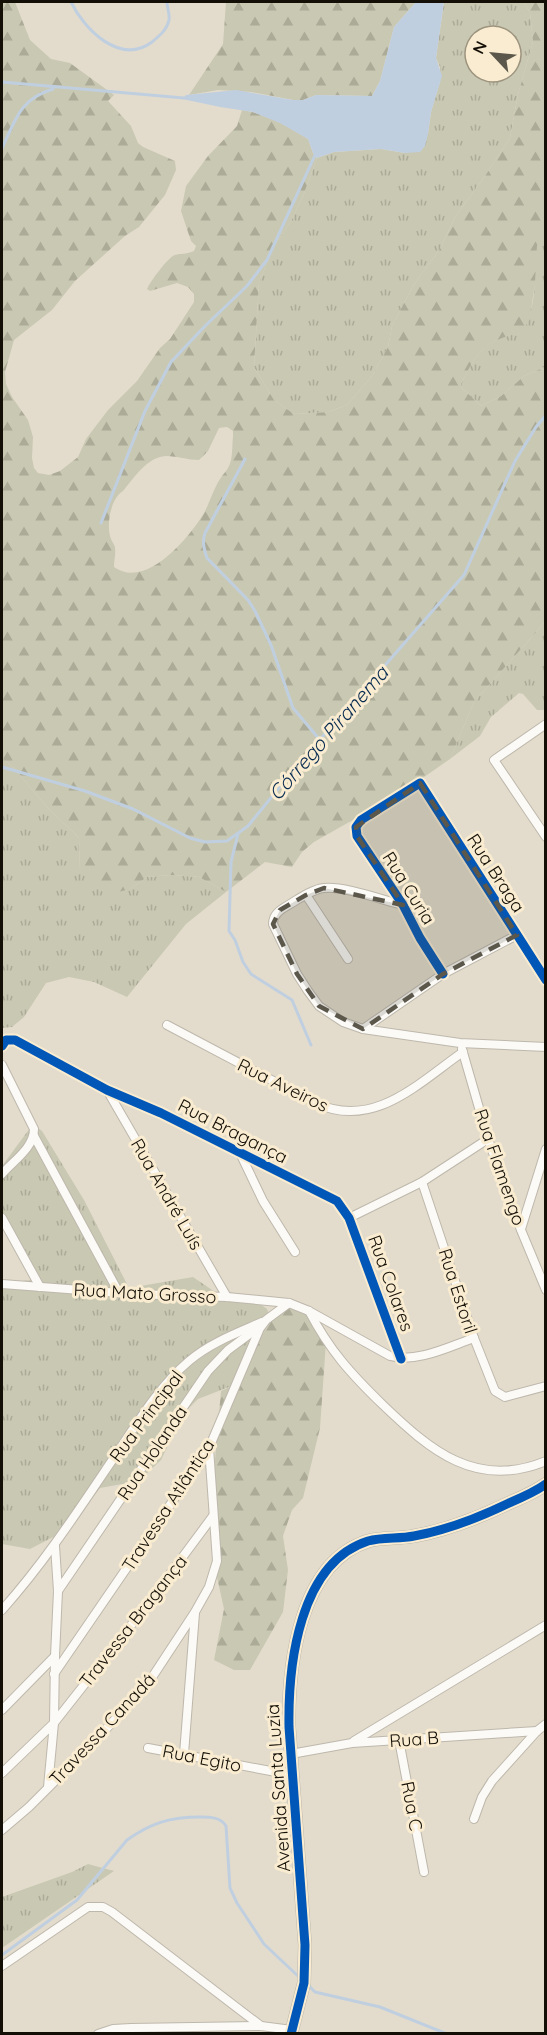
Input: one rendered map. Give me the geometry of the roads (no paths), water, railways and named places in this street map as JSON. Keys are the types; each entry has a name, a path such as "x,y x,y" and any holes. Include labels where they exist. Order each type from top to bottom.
{"street":[{"path":"546,724 494,760 546,837"},
{"name":"Rua Curia","path":"420,783 361,819 356,827 357,836 403,905 443,974"},
{"name":"Rua Braga","path":"420,783 546,980"},
{"path":"403,905 324,888 280,910 273,919 275,931 297,974 319,1005 343,1022 363,1029 460,1042 546,1047"},
{"path":"306,895 348,959"},
{"path":"363,1029 443,974 517,935"},
{"name":"Rua Aveiros","path":"167,1025 326,1108 349,1113 375,1108 394,1100 463,1052"},
{"name":"Rua Bragança","path":"2,1046 6,1040 15,1041 107,1090 160,1113 328,1196 342,1206 349,1218"},
{"name":"Rua Flamengo","path":"460,1042 488,1139 521,1230 546,1290"},
{"path":"2,1065 30,1119 34,1136 119,1293"},
{"name":"Rua André Luís","path":"107,1090 227,1297"},
{"path":"2,1174 27,1148 34,1136"},
{"path":"349,1218 422,1182 488,1139"},
{"path":"521,1230 546,1149"},
{"path":"241,1155 263,1201 295,1252"},
{"name":"Rua Estoril","path":"422,1182 474,1338 495,1391 501,1396 509,1396 546,1386"},
{"path":"2,1218 40,1287"},
{"name":"Rua Colares","path":"349,1218 401,1359"},
{"name":"Rua Mato Grosso","path":"2,1284 119,1293 227,1297 289,1304 309,1311 390,1356 401,1359"},
{"name":"Travessa Atlântica","path":"54,1674 209,1448 260,1328 266,1320 289,1304"},
{"path":"309,1311 326,1341 351,1374 406,1427 432,1448 456,1461 489,1470 518,1470 546,1461"},
{"name":"Rua Principal","path":"2,1610 55,1546 137,1423 178,1372 203,1350 266,1320"},
{"name":"Rua Holanda","path":"58,1592 208,1371 228,1350 260,1328"},
{"path":"401,1359 414,1358 474,1338"},
{"path":"209,1448 213,1516"},
{"name":"Avenida Santa Luzia","path":"292,2032 304,1983 305,1945 288,1700 297,1641 315,1588 328,1567 346,1551 360,1544 380,1539 410,1537 450,1528 488,1514 546,1484"},
{"name":"Travessa Canadá","path":"2,1830 29,1807 97,1739 149,1682 195,1612 212,1580 217,1561 213,1516"},
{"name":"Travessa Bragança","path":"2,1773 54,1723 147,1605 213,1516"},
{"path":"48,1787 54,1723 58,1592 55,1546"},
{"path":"184,1754 195,1612"},
{"path":"351,1743 546,1625"},
{"path":"2,1710 55,1656"},
{"path":"474,1819 482,1797 492,1781 546,1724"},
{"name":"Rua B","path":"291,1754 351,1743 537,1731"},
{"name":"Rua C","path":"399,1740 424,1872"},
{"name":"Rua Egito","path":"148,1748 292,1775"},
{"path":"2,1966 88,1907 103,1907 261,2026"},
{"path":"100,2033 113,2029 130,2028 261,2026 292,2032"}],"water":[{"path":"416,2 444,2 436,58 442,76 431,112 425,146 420,152 405,153 381,149 334,152 317,158 308,139 280,123 253,112 182,99 186,95 236,90 293,100 303,100 316,95 372,96 380,81 394,27"}],"waterway":[{"path":"71,2 94,33 104,41 128,50 140,48 152,42 162,32 169,20 167,2"},
{"path":"2,82 184,98"},
{"path":"2,148 20,111 26,104 33,98 53,89"},
{"path":"101,523 145,411 171,362 247,286 267,260 316,153"},
{"name":"Córrego Piranema","path":"2,767 85,791 133,809 190,838 205,842 227,841 248,826 296,767 464,575 515,461 546,415"},
{"path":"245,459 205,533 205,552 207,558 248,600 255,611 271,645 293,708 320,740"},
{"path":"238,834 231,862 229,931 251,974 292,1000 311,1045"},
{"path":"2,1955 77,1900 127,1840 161,1822 179,1818 207,1817 218,1819 226,1826 230,1888 237,1903 264,1944 299,1977"},
{"path":"308,1985 315,1992 380,2007 447,2034"}]}
